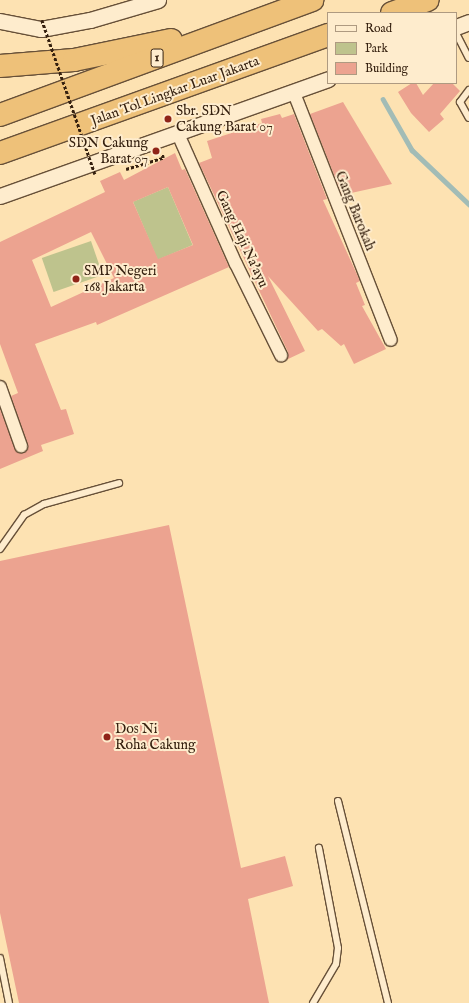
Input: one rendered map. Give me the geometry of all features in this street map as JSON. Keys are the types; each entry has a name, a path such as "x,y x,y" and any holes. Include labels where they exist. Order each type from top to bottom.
{"highway":[{"name":"1","path":"0,115 313,0"},
{"path":"395,12 428,0"},
{"path":"0,66 74,60 116,52 283,11"},
{"name":"Jalan Tol Lingkar Luar Jakarta","path":"0,153 327,36"},
{"path":"0,163 107,116"}],"street":[{"path":"0,21 48,28 158,0"},
{"path":"457,27 469,22"},
{"path":"0,196 294,93 327,79"},
{"name":"Gang Barokah","path":"294,93 390,340"},
{"name":"Gang Haji Na'ayu","path":"178,134 236,264 281,355"},
{"path":"0,387 21,446"}],"lane":[{"path":"457,35 469,58"},
{"path":"469,90 460,102 469,118"},
{"path":"0,549 9,539 13,526 31,511 44,504 119,483"},
{"path":"338,801 388,1003"},
{"path":"313,1003 336,964 338,948 319,848"},
{"path":"0,958 9,1003"}],"path":[{"path":"42,20 95,174"},
{"path":"119,171 163,158"}],"green space":[{"path":"168,187 193,245 158,260 133,202"},
{"path":"91,241 103,275 54,292 42,258"}],"building":[{"path":"410,84 417,84 423,95 433,84 453,84 460,91 440,114 444,119 429,132 411,113 398,92"},
{"path":"343,102 392,184 342,195 310,114"},
{"path":"280,114 282,118 294,114 327,199 323,200 360,281 356,283 365,305 362,306 386,349 354,364 344,344 341,346 322,329 318,331 268,276 305,351 286,360 288,352 199,163 212,158 207,141 262,123 261,119"},
{"path":"175,153 182,170 185,169 229,267 97,325 96,322 35,344 61,410 66,409 74,434 41,445 43,451 0,469 0,409 16,451 24,453 28,447 11,396 18,393 0,344 0,242 105,192 100,181 120,172 124,180","holes":["168,187 193,245 158,259 133,202","91,232 114,278 51,307 32,260"]},
{"name":"Dos Ni Roha Cakung","path":"169,525 241,868 285,856 293,886 248,899 269,1003 19,1003 0,913 0,561"}],"waterway":[{"path":"383,99 412,150 469,204"}],"place":[{"name":"Sbr. SDN Cakung Barat 07","path":"168,119"},
{"name":"SDN Cakung Barat 07","path":"156,151"},
{"name":"SMP Negeri 168 Jakarta","path":"76,279"},
{"name":"Dos Ni Roha Cakung","path":"107,737"}]}
